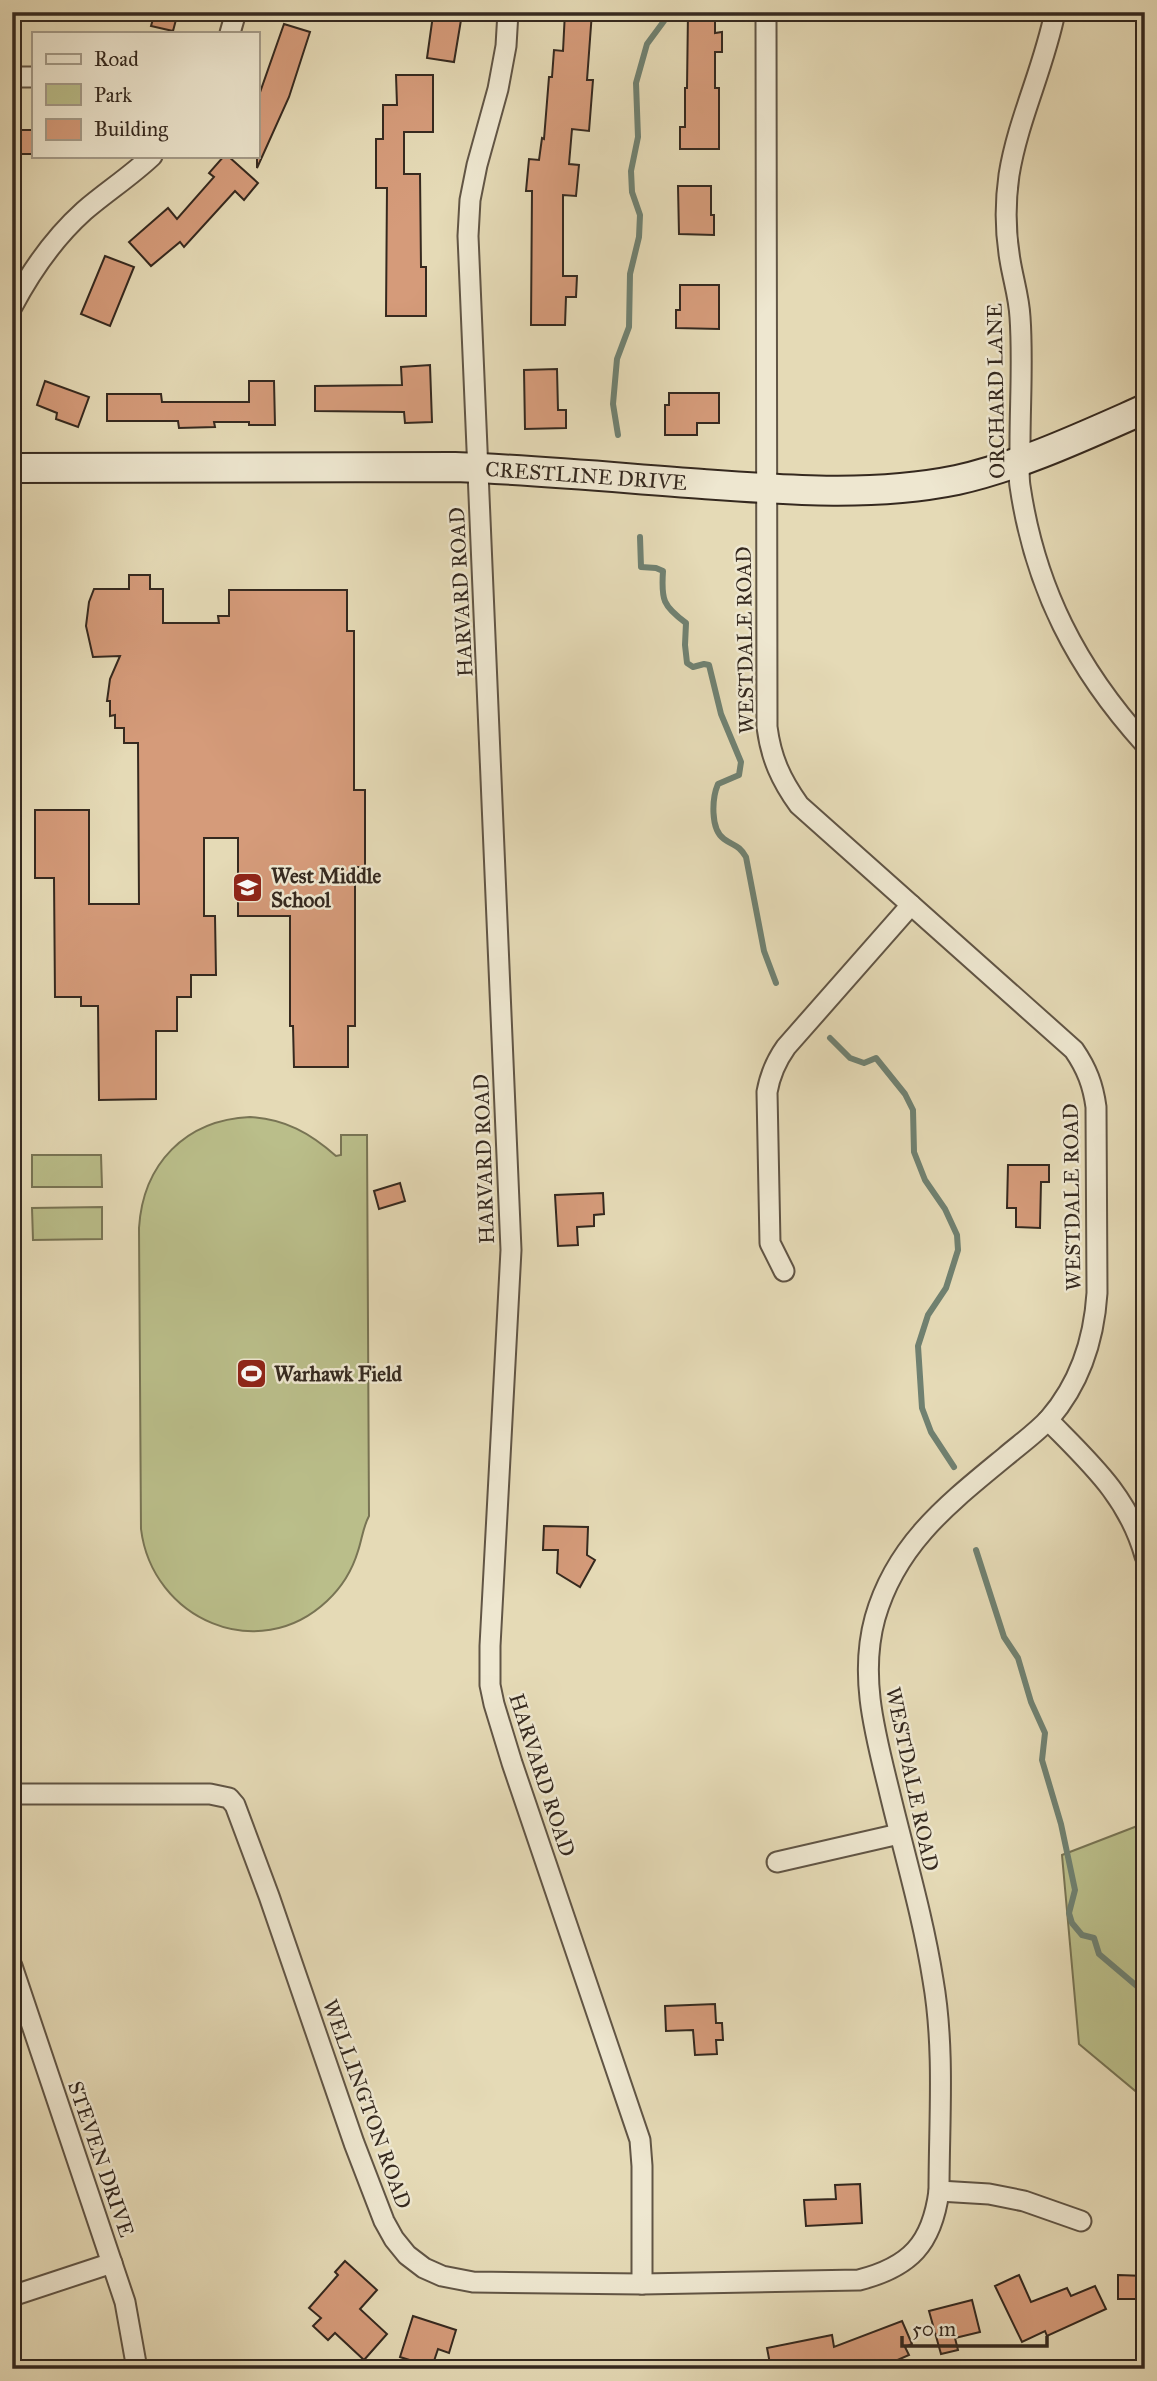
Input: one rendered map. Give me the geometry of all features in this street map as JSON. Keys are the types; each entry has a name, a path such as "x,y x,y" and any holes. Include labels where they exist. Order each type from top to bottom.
{"street":[{"path":"230,32 236,12"},
{"name":"HARVARD ROAD","path":"508,12 506,46 498,89 477,165 470,212 469,268 510,1250 490,1646 491,1685 508,1750 640,2140 642,2284"},
{"name":"WESTDALE ROAD","path":"766,12 767,727 770,751 777,772 799,805 1074,1050 1093,1085 1096,1121 1095,1320 1081,1367 1068,1392 1048,1420 933,1519 901,1558 884,1590 874,1620 870,1648 869,1698 933,1979 938,2016 939,2191 929,2230 914,2253"},
{"name":"ORCHARD LANE","path":"1055,12 1049,44 1016,141 1007,196 1006,229 1020,315 1020,485 1048,594 1081,662 1124,721 1145,744"},
{"path":"12,77 32,77"},
{"path":"12,307 37,264 58,238 90,206 150,158"},
{"name":"CRESTLINE DRIVE","path":"12,468 478,468 767,489 894,488 959,479 1020,460 1145,409"},
{"path":"784,1271 770,1243 767,1091 770,1077 786,1047 911,905"},
{"path":"1048,1420 1118,1495 1133,1522 1145,1556"},
{"name":"WELLINGTON ROAD","path":"12,1794 210,1794 229,1798 239,1813 354,2143 384,2221 407,2255 424,2268 463,2281 642,2284 859,2280 898,2266 914,2253"},
{"path":"777,1862 900,1834"},
{"name":"STEVEN DRIVE","path":"12,1966 125,2302 137,2369"},
{"path":"939,2191 989,2194 1024,2201 1081,2221"},
{"path":"12,2296 112,2263"}],"green space":[{"path":"250,1117 286,1124 317,1140 336,1156 341,1155 341,1135 367,1135 369,1516 350,1572 327,1601 300,1620 270,1630 241,1631 212,1623 186,1608 165,1587 149,1561 141,1529 139,1228 142,1205 149,1184 172,1150 187,1137 206,1127 227,1120"},
{"path":"32,1155 101,1155 102,1187 32,1187"},
{"path":"102,1207 102,1239 33,1240 32,1208"},
{"path":"1145,1823 1145,2099 1079,2044 1062,1855"}],"building":[{"path":"155,12 178,12 173,31 151,26"},
{"path":"565,12 592,12 587,80 593,80 589,131 572,129 569,164 579,165 576,196 563,195 563,276 577,276 576,297 566,297 565,325 531,325 532,191 526,191 529,159 539,160 542,138 544,139 554,50 563,51"},
{"path":"688,12 715,12 715,33 722,32 722,52 715,52 715,88 719,88 719,149 680,149 680,127 685,127"},
{"path":"433,15 461,20 454,62 427,58"},
{"path":"284,24 310,32 289,97 257,168 259,95"},
{"path":"396,75 433,75 433,132 404,132 404,174 420,174 421,267 426,267 426,316 386,316 387,188 376,188 376,139 383,139 383,105 397,105"},
{"path":"16,130 32,130 32,154 12,154 12,139 16,139"},
{"path":"222,158 230,158 258,183 244,200 235,191 184,247 180,242 151,266 129,242 168,208 177,219 214,177 209,173"},
{"path":"678,186 711,186 714,235 679,234"},
{"path":"105,256 134,267 110,326 81,314"},
{"path":"680,285 719,285 719,329 676,328 676,310 680,310"},
{"path":"430,365 432,422 405,423 404,412 315,411 315,386 402,385 401,367"},
{"path":"557,369 558,410 566,410 566,428 525,429 524,370"},
{"path":"45,381 89,397 78,427 56,419 57,413 37,405"},
{"path":"249,381 274,381 275,425 214,422 215,427 179,428 178,421 107,421 107,394 161,394 162,402 249,402"},
{"path":"669,393 719,393 719,423 697,423 697,435 665,435 665,405 669,405"},
{"path":"129,575 150,575 150,589 163,589 163,623 219,623 218,616 229,616 229,590 347,590 347,631 354,631 354,790 365,790 365,867 355,867 355,1026 348,1026 348,1067 294,1067 293,1026 290,1026 290,916 238,916 238,838 204,838 204,916 215,916 216,975 191,975 191,997 177,997 177,1031 156,1031 156,1099 99,1100 98,1006 81,1006 81,997 55,997 54,878 35,878 35,810 89,810 89,904 139,904 138,743 124,743 124,728 115,728 115,715 110,716 110,701 107,701 110,679 120,656 93,657 86,626 89,602 94,589 129,589"},
{"path":"1008,1165 1049,1165 1049,1182 1041,1182 1040,1228 1016,1227 1016,1208 1007,1208"},
{"path":"400,1183 405,1201 379,1209 374,1191"},
{"path":"603,1193 604,1214 594,1215 594,1226 577,1227 578,1245 558,1246 555,1195"},
{"path":"544,1526 588,1527 587,1555 595,1560 580,1587 557,1573 558,1550 543,1550"},
{"path":"715,2004 716,2023 722,2023 723,2040 716,2040 717,2054 695,2055 693,2030 666,2031 665,2006"},
{"path":"860,2184 862,2223 806,2226 804,2200 836,2199 835,2185"},
{"path":"345,2261 377,2290 360,2309 387,2334 364,2360 335,2333 328,2340 313,2326 321,2318 309,2308 338,2275 335,2272"},
{"path":"1019,2275 1031,2302 1067,2288 1071,2296 1095,2286 1106,2309 1047,2336 1045,2331 1022,2342 995,2286"},
{"path":"1118,2275 1145,2276 1145,2299 1118,2299"},
{"path":"972,2300 980,2332 955,2338 958,2350 941,2354 929,2311"},
{"path":"413,2316 456,2330 449,2353 438,2349 432,2367 400,2357"},
{"path":"902,2321 912,2344 905,2347 909,2355 877,2369 771,2369 767,2348 832,2335 834,2347"}],"waterway":[{"path":"618,435 613,404 617,359 629,327 630,274 639,237 640,215 632,192 631,171 638,137 636,83 647,44 664,21 666,12"},
{"path":"640,537 641,567 663,571 665,601 672,612 686,623 687,663 693,667 709,665 721,714 741,762 739,775 718,784 714,797 714,821 719,834 746,857 764,951 776,983"},
{"path":"830,1038 850,1058 864,1063 876,1058 905,1094 913,1110 914,1152 925,1180 945,1209 957,1235 958,1250 946,1288 928,1315 918,1346 922,1408 931,1432 954,1467"},
{"path":"976,1550 1004,1637 1018,1658 1031,1702 1045,1733 1042,1760 1061,1824 1075,1890 1069,1913 1072,1923 1082,1935 1094,1938 1099,1954 1145,1993"}],"place":[{"name":"West Middle School","path":"248,888"},
{"name":"Warhawk Field","path":"251,1374"}]}
